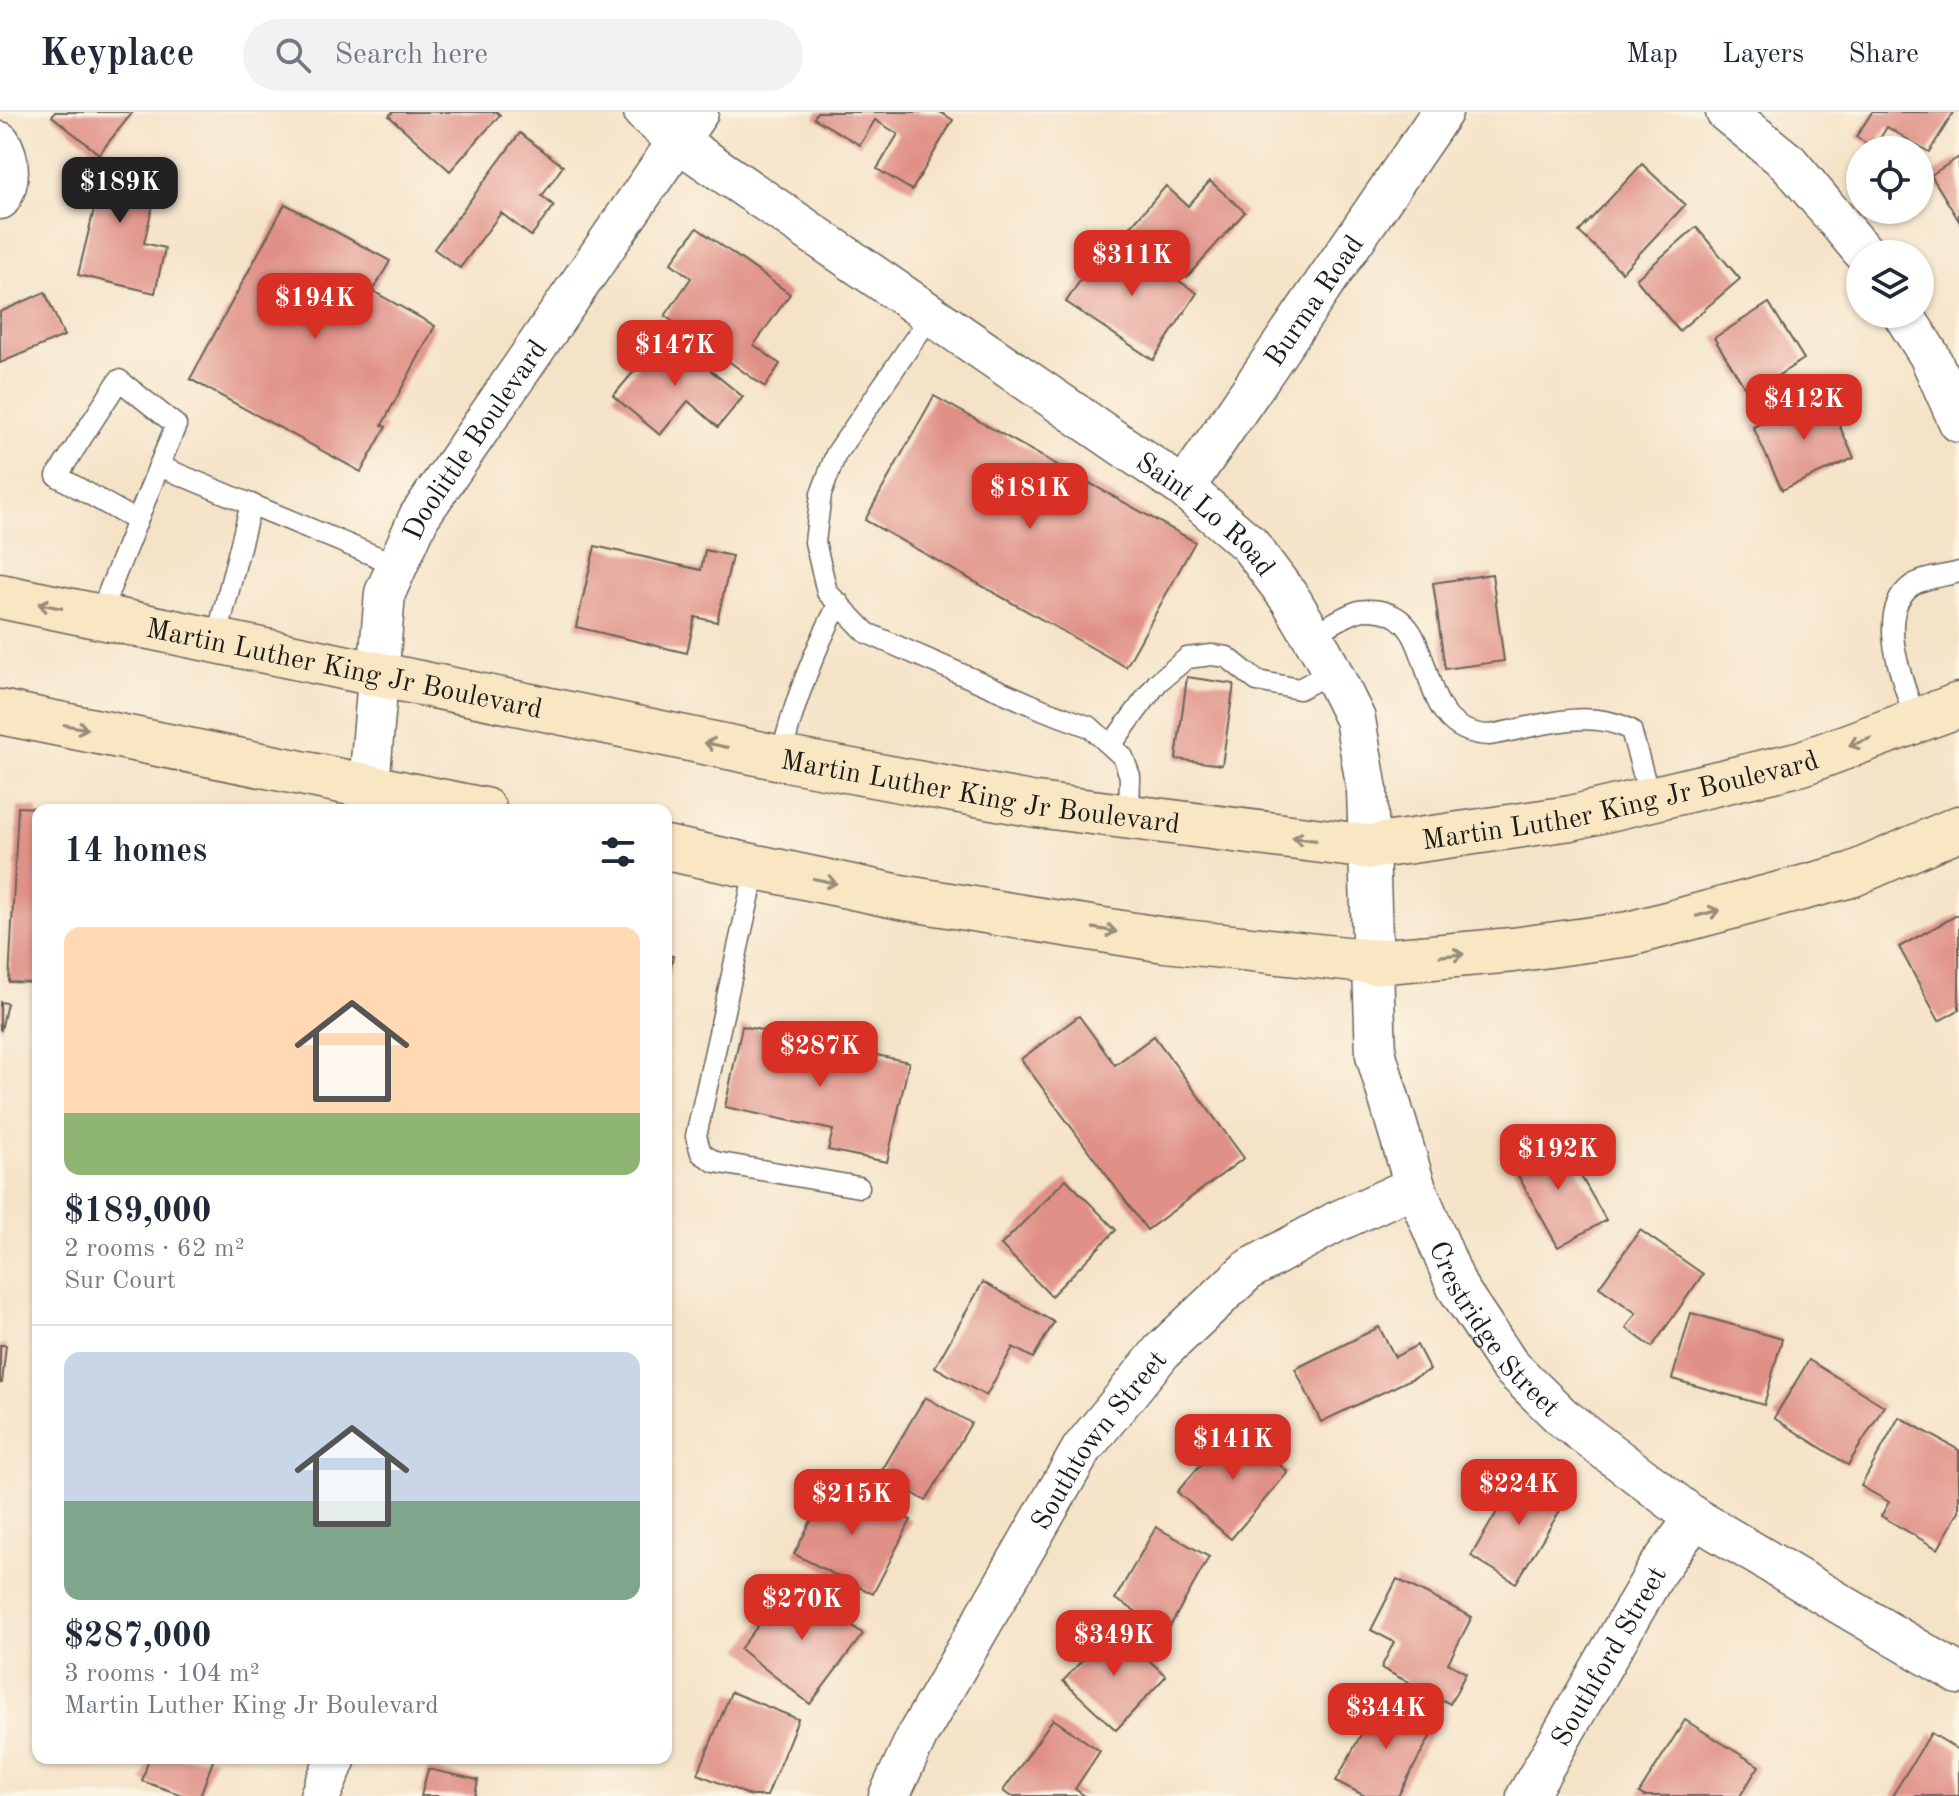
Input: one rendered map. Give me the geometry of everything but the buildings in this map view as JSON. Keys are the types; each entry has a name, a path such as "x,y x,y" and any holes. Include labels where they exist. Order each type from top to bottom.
{"main road":[{"name":"Martin Luther King Jr Boulevard","path":"0,596 781,758 1036,805 1370,847 1571,818 1802,763 1959,705"},
{"path":"0,712 367,798 426,804"},
{"path":"672,849 900,897 1165,940 1374,962 1513,950 1629,934 1851,875 1959,828"}],"street":[{"name":"Saint Lo Road","path":"644,112 688,127 931,315 1184,488 1249,544 1291,600 1355,719 1367,790 1374,962"},
{"name":"Burma Road","path":"1184,488 1442,112"},
{"path":"1726,112 1789,163 1853,240"},
{"name":"Doolittle Boulevard","path":"367,798 385,593 419,517 688,127"},
{"path":"0,142 9,173 0,199"},
{"path":"1912,328 1929,355 1959,422"},
{"name":"Crestridge Street","path":"1374,962 1376,1055 1415,1186 1457,1287 1509,1365 1562,1417 1695,1518 1959,1674"},
{"name":"Southtown Street","path":"889,1796 918,1734 1082,1449 1162,1351 1248,1270 1336,1222 1415,1186"},
{"name":"Southford Street","path":"1527,1796 1657,1570 1695,1518"},
{"path":"320,1796 333,1764"}],"lane":[{"path":"931,315 836,454 821,494 815,542 827,592 867,633 1090,727 1123,757 1130,776 1129,816"},
{"path":"99,616 176,425 119,380 57,476 137,521"},
{"path":"159,466 397,565"},
{"path":"216,640 251,504"},
{"path":"1916,721 1894,650 1893,624 1899,602 1912,585 1959,572"},
{"path":"781,758 790,718 805,677 839,603"},
{"path":"1312,636 1358,611 1396,614 1409,627 1444,716 1457,728 1472,734 1490,735 1592,717 1615,721 1631,730 1650,799"},
{"path":"1111,745 1158,682 1187,658 1227,657 1257,681 1299,689 1332,672"},
{"path":"756,867 696,1136 701,1153 715,1162 859,1187"}]}
